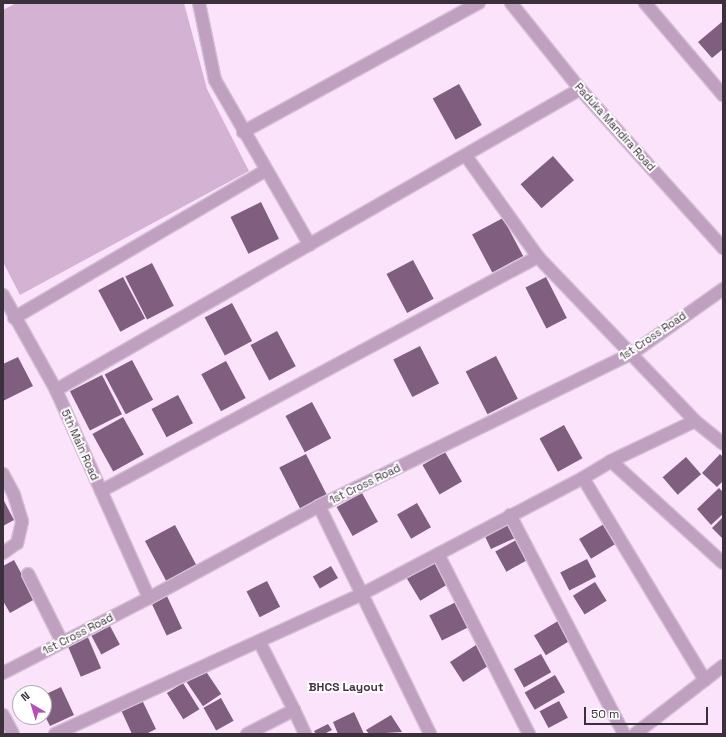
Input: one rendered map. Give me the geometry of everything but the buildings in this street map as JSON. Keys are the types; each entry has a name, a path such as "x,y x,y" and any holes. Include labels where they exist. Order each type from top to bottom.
{"street":[{"path":"199,3 215,80 243,132 310,245"},
{"path":"243,132 479,3"},
{"name":"Paduka Mandira Road","path":"511,3 580,89 723,248"},
{"path":"645,3 723,95"},
{"path":"56,390 466,156 580,89"},
{"path":"466,156 538,257 695,421 723,444"},
{"path":"14,318 266,170"},
{"path":"101,491 538,257"},
{"name":"1st Cross Road","path":"3,673 149,598 319,506 631,354 723,289"},
{"name":"5th Main Road","path":"3,295 14,318 56,390 149,598"},
{"path":"55,734 362,594 583,478 611,461 695,421"},
{"path":"611,461 723,564"},
{"path":"3,474 14,494 22,522 17,543 3,553"},
{"path":"583,478 705,680"},
{"path":"319,506 430,734"},
{"path":"510,515 624,734"},
{"path":"438,554 529,734"},
{"path":"28,574 62,642"},
{"path":"259,641 305,734"},
{"path":"635,734 723,666"},
{"path":"247,734 294,710"},
{"path":"3,715 13,734"}],"shaded area":[{"path":"16,3 184,3 207,89 249,171 20,295 3,262 3,10"}],"district":[{"name":"BHCS Layout","path":"346,688"}]}
